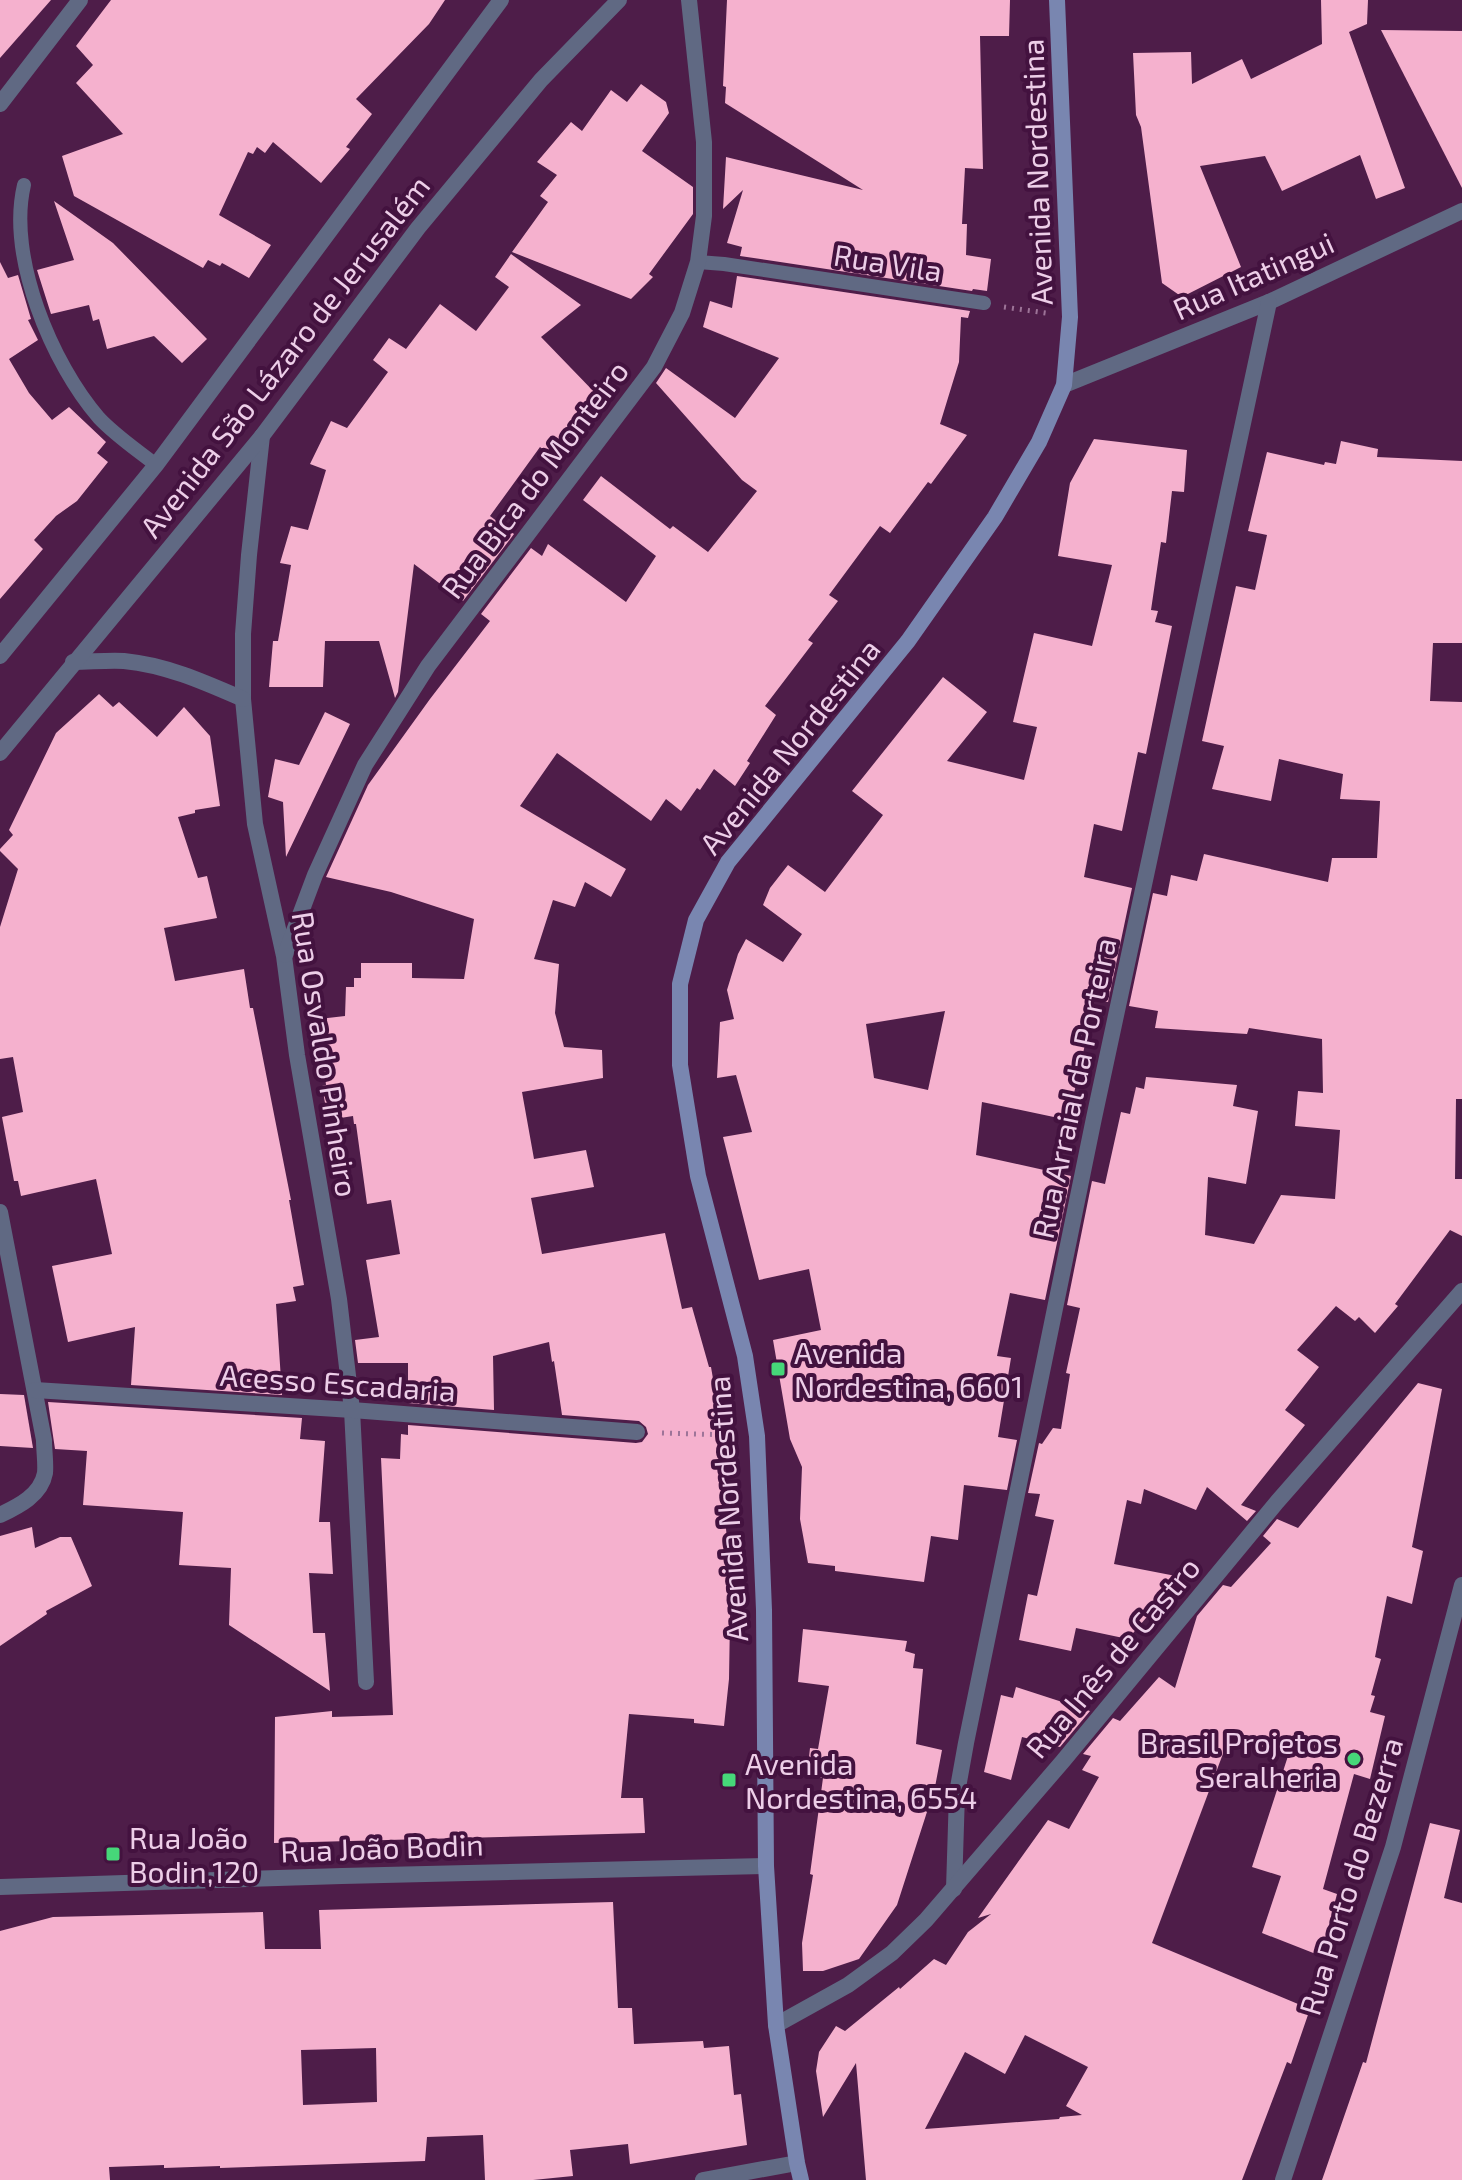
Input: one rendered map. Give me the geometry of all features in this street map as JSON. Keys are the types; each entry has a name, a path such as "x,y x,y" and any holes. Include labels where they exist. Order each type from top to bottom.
{"main road":[{"name":"Avenida Nordestina","path":"801,2180 776,2025 766,1866 764,1610 757,1436 745,1356 698,1176 680,1065 680,984 696,920 728,862 908,641 995,517 1039,442 1064,385 1070,317 1057,0"}],"street":[{"path":"0,104 80,0"},
{"name":"Avenida São Lázaro de Jerusalém","path":"0,656 156,465 501,0"},
{"name":"Avenida São Lázaro de Jerusalém","path":"0,753 262,436 418,228 541,80 619,0"},
{"name":"Rua Bica do Monteiro","path":"284,956 315,875 365,765 428,666 654,367 682,313 698,262 704,216 704,142 689,0"},
{"name":"Rua Itatingui","path":"1064,385 1269,302 1462,211"},
{"name":"Rua Arraial da Porteira","path":"954,1889 957,1793 966,1743 1094,1118 1269,302"},
{"name":"Rua Osvaldo Pinheiro","path":"262,436 243,634 243,699 255,824 284,956 297,1055 339,1299 352,1410 366,1682"},
{"path":"73,662 123,661 160,667 201,680 243,699"},
{"path":"0,1212 44,1440 45,1474 36,1491 22,1505 0,1515"},
{"name":"Rua Inês de Castro","path":"776,2025 848,1985 892,1953 926,1920 1277,1502 1462,1291"},
{"name":"Acesso Escadaria","path":"35,1390 637,1432"},
{"name":"Rua Porto do Bezerra","path":"1283,2180 1393,1847 1462,1585"},
{"name":"Rua João Bodin","path":"0,1887 766,1866"},
{"path":"703,2180 797,2163"}],"lane":[{"path":"24,185 19,224 23,261 53,343 84,398 101,419 156,465"},
{"name":"Rua Vila","path":"698,262 984,303"}],"path":[{"path":"984,303 1070,317"},
{"path":"637,1432 757,1436"}],"building":[{"path":"0,0 51,0 0,58"},
{"path":"111,0 445,0 429,24 356,99 372,114 346,147 350,149 321,183 273,142 265,153 257,147 253,154 248,152 219,215 271,245 249,278 222,263 220,266 208,260 203,268 74,196 62,156 123,134 76,83 93,65 76,46"},
{"path":"727,0 1010,0 1009,36 980,36 983,169 965,168 962,224 967,224 966,255 991,259 987,291 740,256 742,247 727,243 743,190 723,209 726,157 863,190 725,103"},
{"path":"1321,0 1368,0 1367,24 1349,32 1405,188 1376,199 1360,155 1282,191 1265,156 1200,166 1241,267 1182,297 1162,283 1141,127 1136,115 1133,53 1191,52 1192,84 1242,59 1251,79 1322,44"},
{"path":"1381,30 1462,31 1462,188"},
{"path":"641,84 666,102 669,113 642,151 693,187 693,214 649,274 653,277 631,299 512,252 548,202 540,196 557,175 537,162 571,122 582,131 611,90 627,102"},
{"path":"54,201 113,243 207,339 182,363 154,336 107,349 99,319 93,321 89,305 51,314 37,270 74,260"},
{"path":"511,254 581,305 541,337 599,397 554,459 540,447 490,516 514,534 463,601 414,564 395,698 379,641 325,641 323,687 269,687 273,641 278,641 291,565 280,563 291,526 308,530 326,470 310,464 331,421 347,428 388,372 373,360 389,338 406,349 440,304 476,331 509,287 495,277"},
{"path":"0,262 8,278 18,275 31,319 28,320 38,340 9,359 29,393 52,420 69,407 106,442 97,453 108,462 77,501 56,516 34,540 43,549 0,599"},
{"path":"737,276 970,311 968,318 961,317 959,362 940,424 967,435 890,533 880,526 829,595 838,601 808,640 813,643 765,706 776,715 735,786 714,769 681,811 666,799 651,821 557,753 520,806 626,869 611,897 585,882 575,907 553,900 534,959 559,964 555,1013 564,1047 602,1050 603,1078 522,1092 534,1159 586,1150 594,1187 531,1198 542,1254 665,1233 682,1309 692,1307 711,1367 718,1408 714,1408 731,1559 729,1679 724,1726 694,1723 694,1719 629,1714 621,1798 643,1798 645,1833 274,1843 275,1717 332,1711 332,1717 393,1715 381,1458 400,1459 401,1434 408,1435 408,1425 636,1443 642,1442 648,1434 639,1421 562,1415 549,1342 493,1356 494,1410 408,1403 408,1363 358,1363 355,1340 379,1337 366,1260 400,1254 391,1200 367,1204 353,1116 328,1120 322,1086 326,1085 319,1019 345,1016 346,987 354,987 354,978 361,978 361,963 412,963 412,978 464,979 474,919 391,892 326,877 368,785 490,621 481,614 531,548 542,556 548,544 626,602 656,556 583,500 601,476 670,529 673,526 708,552 757,491 742,480 656,383 666,368 735,418 779,358 703,327 710,301 732,308"},
{"path":"1094,439 1187,450 1184,492 1172,491 1166,543 1161,542 1151,610 1158,611 1155,622 1172,626 1146,754 1138,752 1122,831 1094,824 1084,877 1132,888 1108,1002 1095,1000 1068,1120 982,1102 976,1155 1071,1176 1045,1300 1010,1293 997,1356 1011,1358 998,1437 1017,1440 1007,1490 964,1485 958,1540 931,1536 924,1582 835,1571 835,1566 808,1563 800,1519 802,1467 790,1439 773,1340 821,1330 809,1269 759,1280 723,1137 752,1132 736,1075 717,1078 720,1022 734,1019 727,990 746,939 783,962 802,934 763,905 770,888 788,865 825,892 883,815 852,791 943,677 987,712 947,761 1024,780 1037,727 1013,722 1034,633 1092,646 1112,565 1058,556 1070,483","holes":["945,1011 928,1090 874,1078 866,1024"]},
{"path":"1341,441 1378,449 1377,457 1462,461 1462,643 1433,643 1430,701 1462,702 1462,1099 1456,1099 1455,1179 1462,1179 1462,1236 1450,1230 1395,1304 1398,1306 1375,1333 1359,1317 1355,1321 1336,1306 1297,1350 1319,1367 1285,1410 1305,1425 1241,1505 1256,1511 1247,1521 1207,1487 1196,1510 1144,1489 1141,1504 1127,1500 1114,1564 1181,1577 1128,1639 1076,1628 1071,1651 1019,1640 1028,1594 1037,1596 1054,1520 1035,1516 1040,1494 1028,1493 1039,1443 1042,1444 1053,1428 1061,1429 1070,1374 1066,1373 1080,1308 1067,1305 1092,1181 1105,1184 1121,1112 1130,1114 1136,1087 1144,1089 1146,1077 1237,1085 1233,1106 1258,1111 1246,1184 1208,1177 1205,1235 1254,1244 1281,1195 1335,1199 1340,1130 1295,1126 1298,1091 1323,1093 1322,1039 1249,1028 1247,1034 1155,1028 1158,1011 1129,1006 1153,893 1167,896 1171,875 1197,881 1204,854 1328,882 1332,858 1377,858 1380,801 1340,799 1343,774 1279,759 1271,801 1212,789 1224,746 1202,741 1236,586 1255,590 1267,535 1248,531 1267,452 1324,465 1325,462 1336,464"},
{"path":"99,694 113,707 119,702 157,737 184,707 210,736 220,806 195,810 195,813 178,817 198,878 207,876 217,918 164,928 175,981 244,969 291,1200 304,1285 293,1287 296,1301 276,1304 282,1395 131,1385 135,1327 68,1342 52,1266 112,1254 96,1179 21,1196 18,1181 14,1181 2,1117 23,1112 13,1057 0,1059 0,927 18,869 0,849 13,835 9,830 56,733"},
{"path":"325,712 350,724 286,857 283,802 268,797 275,759 299,765"},
{"path":"1418,1383 1442,1389 1412,1547 1423,1551 1412,1604 1387,1596 1375,1657 1381,1659 1371,1695 1375,1696 1370,1712 1385,1716 1370,1779 1354,1774 1323,1889 1337,1894 1321,1956 1262,1933 1281,1876 1252,1867 1288,1756 1230,1735 1152,1943 1310,2009 1291,2064 1287,2062 1242,2180 866,2180 856,2063 823,2117 816,2071 819,2052 836,2026 845,2031 934,1959 946,1965 968,1932 991,1914 978,1918 1048,1820 1069,1829 1099,1777 1082,1770 1091,1756 1083,1754 1113,1718 1120,1721 1159,1677 1175,1688 1197,1616 1223,1585 1231,1587 1271,1543 1263,1536 1277,1519 1298,1528","holes":["1025,2035 1088,2067 1066,2106 1082,2115 925,2129 965,2052 1005,2074"]},
{"path":"0,1394 24,1395 33,1448 0,1446"},
{"path":"48,1402 302,1418 300,1439 325,1441 319,1522 330,1522 333,1574 309,1573 313,1633 325,1633 330,1691 229,1625 231,1568 179,1565 183,1512 83,1505 87,1451 55,1449"},
{"path":"32,1527 35,1548 60,1537 71,1537 92,1586 46,1611 47,1614 0,1646 0,1536"},
{"path":"803,1629 907,1641 905,1651 915,1654 913,1668 923,1669 916,1744 942,1750 935,1787 897,1905 859,1959 823,1971 803,1971 802,1943 823,1778 807,1775 810,1748 818,1749 829,1686 798,1682"},
{"path":"1016,1687 1090,1711 1060,1747 1022,1737 1011,1780 984,1772 1001,1695 1013,1698"},
{"path":"1430,1823 1460,1830 1444,1898 1462,1903 1462,2180 1322,2180 1363,2062 1366,2063"},
{"path":"613,1902 618,2008 632,2008 634,2044 703,2041 704,2048 729,2046 734,2095 741,2094 747,2145 630,2164 628,2144 570,2150 573,2176 533,2180 485,2180 483,2135 427,2137 425,2161 220,2168 164,2168 164,2165 109,2167 110,2180 0,2180 0,1931 53,1917 263,1912 265,1949 321,1949 319,1910","holes":["376,2048 377,2102 303,2105 301,2050"]}],"place":[{"name":"Avenida Nordestina, 6601","path":"778,1369"},
{"name":"Brasil Projetos Seralheria","path":"1354,1759"},
{"name":"Avenida Nordestina, 6554","path":"729,1780"},
{"name":"Rua João Bodin,120","path":"113,1854"}]}
